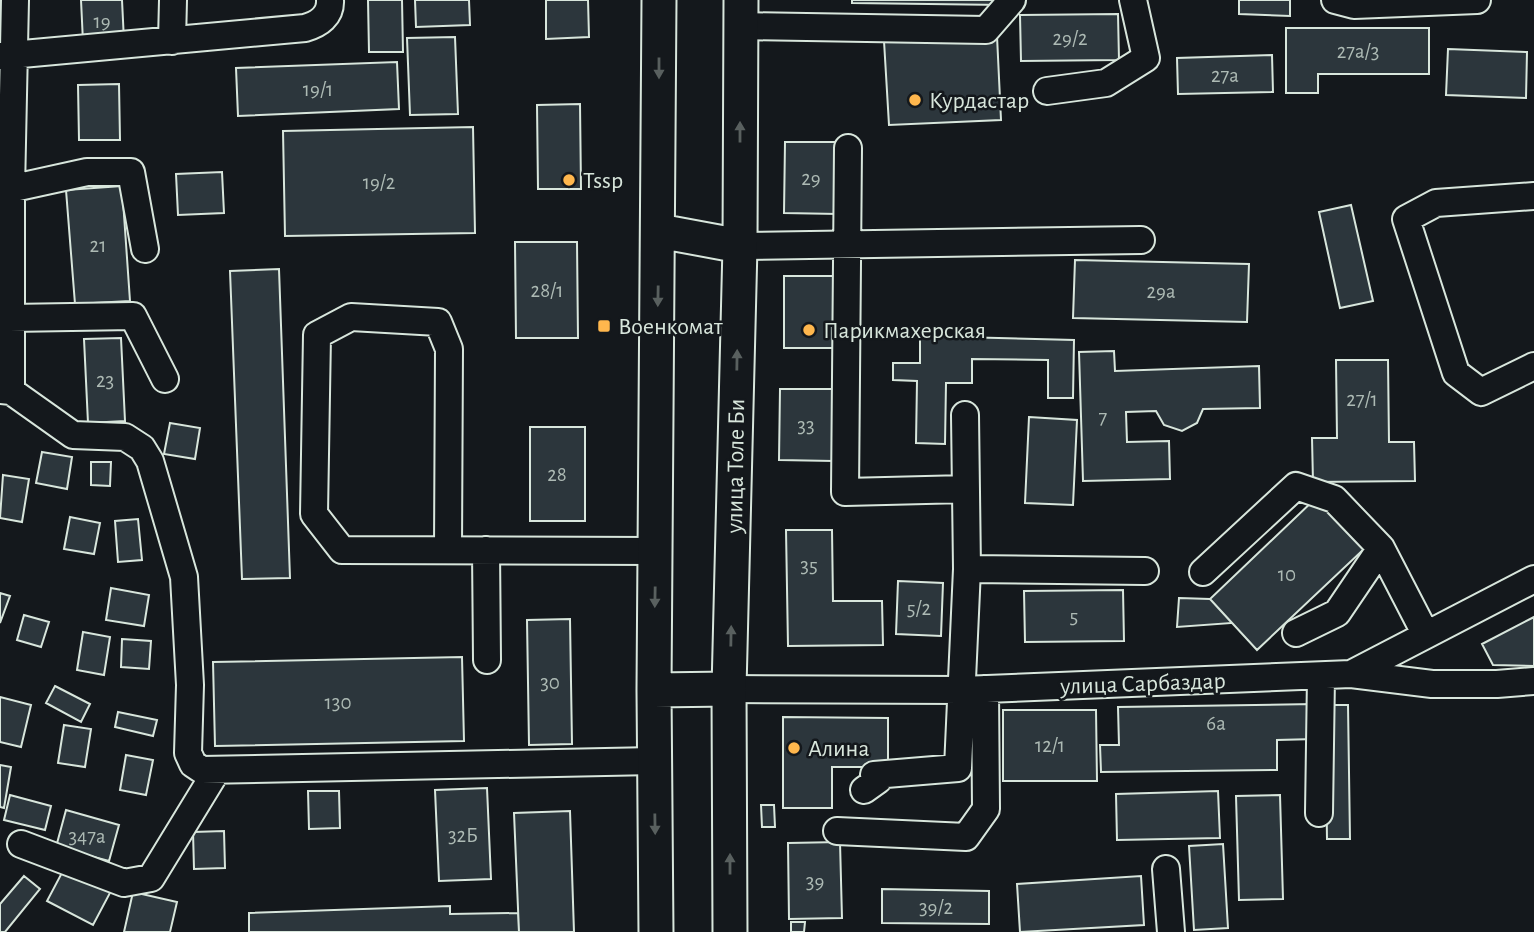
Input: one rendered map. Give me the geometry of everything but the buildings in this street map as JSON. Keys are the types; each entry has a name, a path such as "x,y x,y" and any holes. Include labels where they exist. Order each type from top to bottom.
{"main road":[{"path":"656,932 654,690 659,0"},
{"name":"улица Толе Би","path":"730,932 729,689 740,246 741,13"},
{"path":"659,230 740,246"},
{"path":"654,690 729,689"}],"street":[{"path":"15,0 7,56 5,191 10,318 6,390 73,435 125,437 142,448 150,461 184,577 190,685 188,753 193,764 202,770 217,770 654,761"},
{"path":"172,41 173,0"},
{"path":"7,56 305,28 325,17 330,8 330,0"},
{"path":"741,13 986,30 1012,0"},
{"path":"1047,91 1106,83 1146,58 1133,0"},
{"path":"1335,0 1354,5 1477,0"},
{"path":"848,148 845,492 966,489"},
{"path":"5,191 86,172 131,172 145,249"},
{"path":"1534,196 1436,203 1406,219 1456,373 1481,392 1534,366"},
{"path":"740,246 1141,240"},
{"path":"10,318 133,316 165,379"},
{"path":"448,550 449,349 438,322 351,317 317,335 314,514 341,550 656,551"},
{"path":"837,831 967,837 986,810 973,689 967,569 965,415"},
{"path":"1203,572 1296,486 1334,499 1381,548 1426,635"},
{"path":"1296,634 1337,613 1381,548"},
{"path":"486,550 487,660"},
{"path":"967,569 1145,571"},
{"name":"улица Сарбаздар","path":"729,689 973,689 1351,674 1534,579"},
{"path":"1351,674 1432,684 1534,681"},
{"path":"1320,813 1321,676"},
{"path":"864,790 878,780 874,775 958,768 973,689"},
{"path":"21,844 124,883 151,878 217,770"},
{"path":"1166,869 1171,932"}],"place":[{"name":"Курдастар","path":"915,100"},
{"name":"Tssp","path":"569,180"},
{"name":"Военкомат","path":"604,326"},
{"name":"Парикмахерская","path":"809,330"},
{"name":"Алина","path":"794,748"}]}
